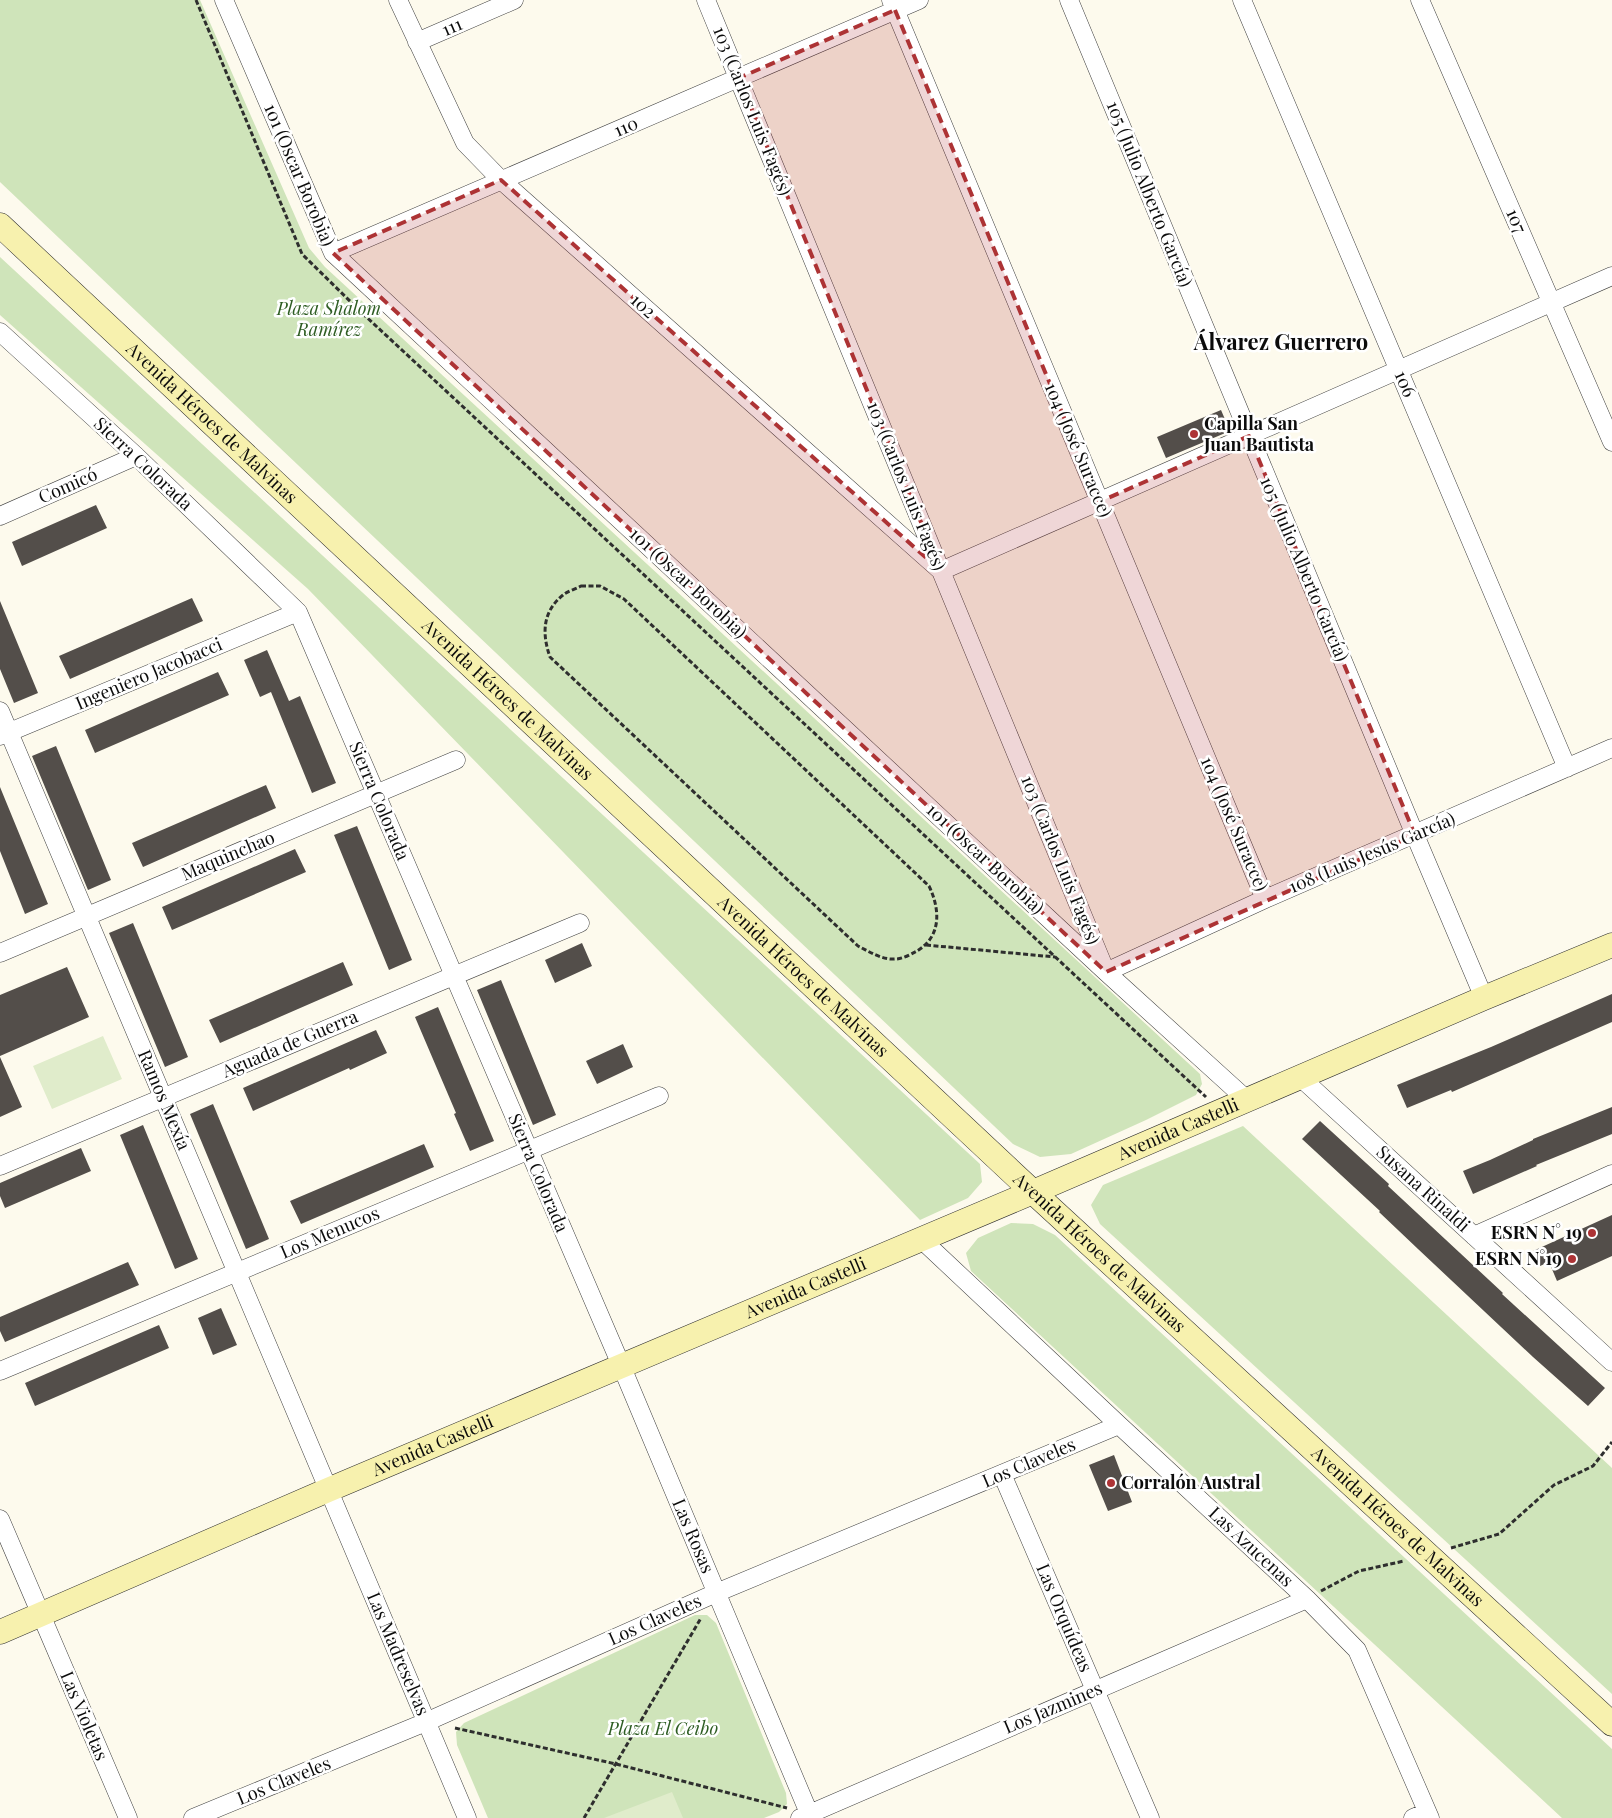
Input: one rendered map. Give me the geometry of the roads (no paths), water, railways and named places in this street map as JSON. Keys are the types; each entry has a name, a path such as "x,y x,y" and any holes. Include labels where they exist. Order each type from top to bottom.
{"main road":[{"name":"Avenida Héroes de Malvinas","path":"0,225 1033,1192 1612,1724"},
{"name":"Avenida Castelli","path":"0,1632 621,1365 1612,945"}],"street":[{"name":"101 (Oscar Borobia)","path":"224,0 333,253 1106,972 1247,1100"},
{"name":"102","path":"398,0 465,143 501,180 941,571"},
{"name":"111","path":"417,42 514,0"},
{"name":"103 (Carlos Luis Fagés)","path":"706,0 1106,972"},
{"name":"110","path":"333,253 739,78 893,5 919,0"},
{"name":"105 (Julio Alberto García)","path":"1069,0 1484,998"},
{"name":"106","path":"1242,0 1567,768"},
{"name":"107","path":"1420,0 1612,442"},
{"name":"104 (José Suracce)","path":"893,5 1265,899"},
{"path":"941,571 1612,276"},
{"name":"Sierra Colorada","path":"0,332 136,456 298,612 621,1365"},
{"name":"Comicó","path":"0,516 136,456"},
{"name":"Ingeniero Jacobacci","path":"4,734 298,612"},
{"name":"Ramos Mexía","path":"0,711 4,734 86,916 328,1490"},
{"name":"108 (Luis Jesús García)","path":"1106,972 1265,899 1612,748"},
{"name":"Maquinchao","path":"0,953 456,760"},
{"name":"Aguada de Guerra","path":"0,1166 580,923"},
{"name":"Susana Rinaldi","path":"1300,1077 1612,1362"},
{"name":"Los Menucos","path":"0,1370 659,1096"},
{"path":"1474,1236 1612,1174"},
{"name":"Las Azucenas","path":"921,1239 1307,1599 1356,1650 1423,1816"},
{"name":"Las Rosas","path":"621,1365 807,1816"},
{"name":"Los Claveles","path":"193,1818 426,1722 716,1592 1119,1425"},
{"name":"Las Orquídeas","path":"1002,1474 1150,1818"},
{"name":"Las Madreselvas","path":"328,1490 467,1818"},
{"name":"Las Violetas","path":"0,1519 128,1818"},
{"name":"Los Jazmines","path":"807,1816 1307,1599"}],"place":[{"name":"Capilla San Juan Bautista","path":"1194,434"},
{"name":"ESRN N° 19","path":"1592,1233"},
{"name":"ESRN N°19","path":"1572,1259"},
{"name":"Corralón Austral","path":"1111,1483"}],"district":[{"name":"Álvarez Guerrero","path":"1281,342"}],"park label":[{"name":"Plaza Shalom Ramírez","path":"329,319"},
{"name":"Plaza El Ceibo","path":"663,1729"}]}
